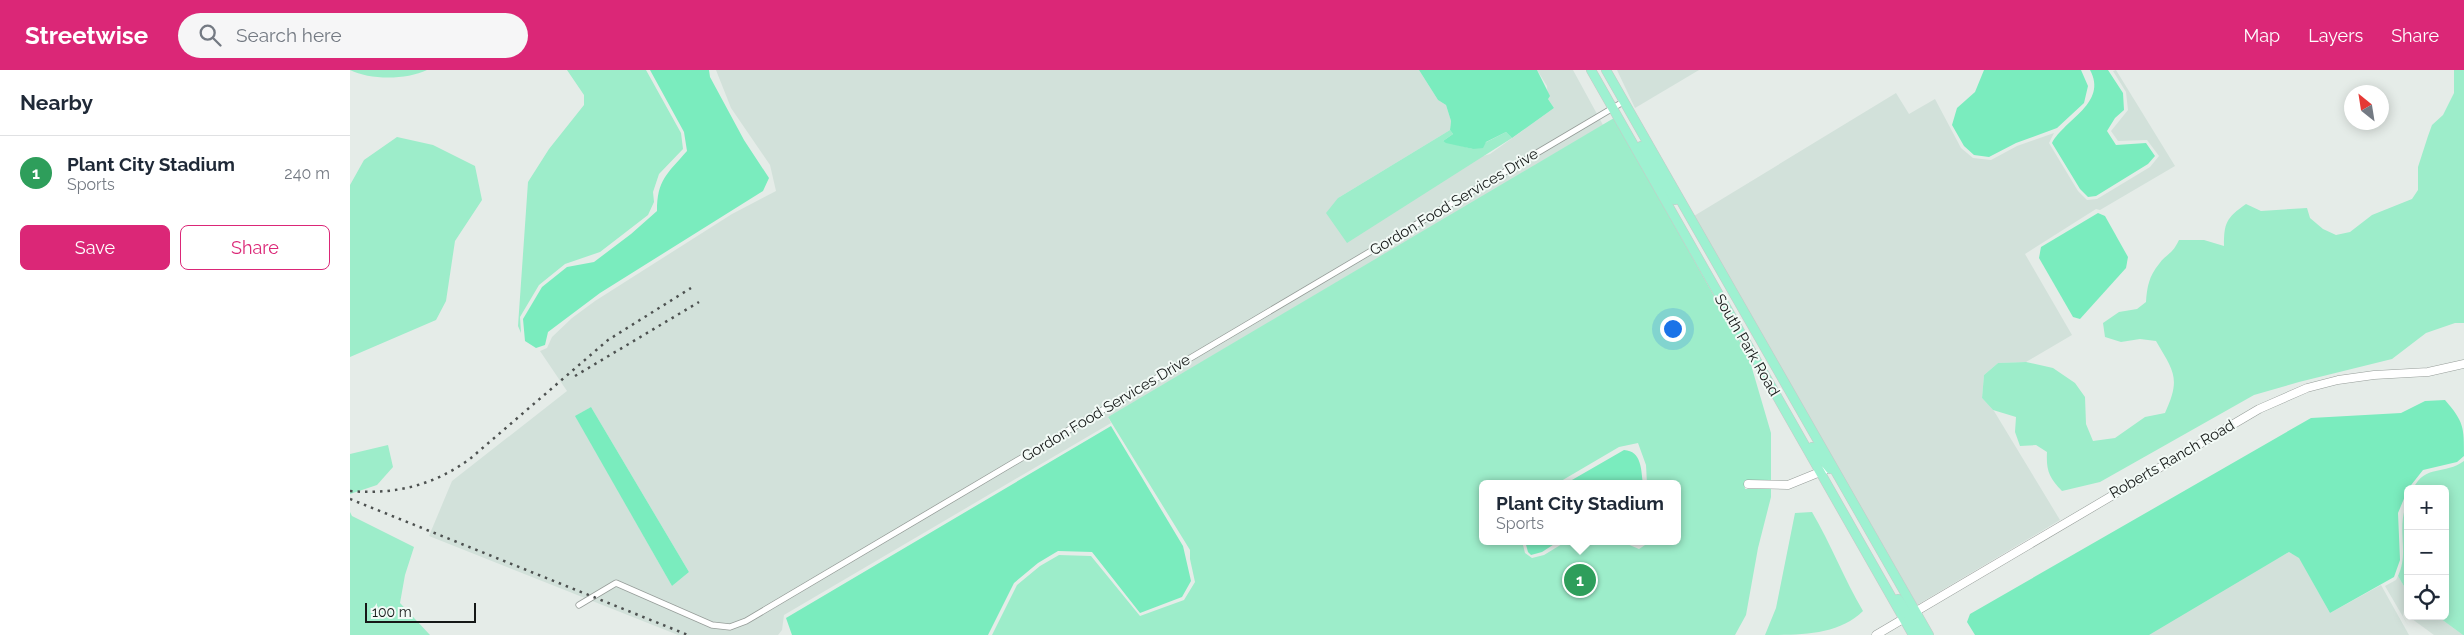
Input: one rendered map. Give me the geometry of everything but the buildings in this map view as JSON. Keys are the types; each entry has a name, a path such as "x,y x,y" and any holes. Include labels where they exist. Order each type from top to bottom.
{"main road":[{"path":"1593,70 1605,87 1624,102"},
{"name":"South Park Road","path":"1593,70 1612,108 1852,528 1909,615"},
{"name":"South Park Road","path":"1606,70 1832,468 1909,615"},
{"path":"1612,108 1624,118 1667,190 1687,212"},
{"path":"1673,214 1680,218 1752,344 1769,356"},
{"path":"1764,374 1777,388 1815,453 1832,468"},
{"path":"1909,615 1913,635"},
{"path":"1909,615 1921,635"},
{"path":"1909,615 1929,635"}],"street":[{"name":"Gordon Food Services Drive","path":"579,605 616,583 712,625 730,627 746,621 1624,102"},
{"name":"Roberts Ranch Road","path":"1876,635 2259,409 2307,388 2338,380 2428,372 2464,364"},
{"path":"1748,484 1788,484 1832,468"}],"shaded area":[{"path":"350,70 427,70 409,76 388,78 368,76"},
{"path":"567,70 646,70 681,133 683,149 659,174 653,192 654,202 648,215 600,252 565,264 539,285 520,317 521,333 518,326 528,182 549,149 584,105 584,95"},
{"path":"650,70 709,70 710,77 744,140 769,178 763,191 600,293 548,332 545,345 536,348 525,341 523,319 542,287 567,267 594,262 631,234 657,211 657,200 664,178 687,151 684,132"},
{"path":"716,70 1419,70 1438,100 1446,105 1451,121 1450,130 1338,198 1490,154 1554,108 1548,99 1547,86 1537,70 1573,70 1603,125 1108,417 1111,423 784,615 782,630 778,635 678,635 429,536 452,481 567,391 540,351 547,348 552,337 572,318 595,301 732,214 776,191 770,165 731,108","holes":["591,407 689,572 672,586 576,416"]},
{"path":"1419,70 1537,70 1550,96 1548,99 1554,108 1512,138 1506,132 1486,142 1483,148 1473,149 1446,143 1443,141 1453,134 1450,130 1451,121 1446,105 1438,100"},
{"path":"1617,70 1699,70 1635,108"},
{"path":"1984,70 2081,70 2088,86 2084,103 2057,128 2016,143 1989,157 1974,155 1964,146 1952,125 1957,108 1975,92"},
{"path":"2090,70 2108,70 2123,93 2124,110 2115,118 2107,131 2116,145 2146,143 2155,156 2148,164 2096,196 2088,197 2080,189 2052,143 2089,101 2093,92 2094,82"},
{"path":"2116,70 2175,166 2100,210 2096,209 2025,254 2072,335 2026,362 1998,363 1984,375 1982,398 1994,411 2060,520 1917,605 1694,216 1896,93 1909,114 1935,99 1961,148 1973,158 1991,160 2017,146 2054,133 2049,143 2078,191 2087,200 2097,199 2150,167 2159,156 2147,140 2118,141 2111,131 2128,110 2126,92 2113,71"},
{"path":"2454,70 2464,70 2464,323 2455,323 2426,333 2392,359 2254,395 2100,482 2062,491 2049,473 2047,452 2036,445 2020,446 2015,432 2016,417 1993,410 1982,398 1984,375 1998,363 2026,362 2053,368 2075,383 2085,397 2086,424 2093,441 2115,438 2145,417 2165,413 2174,383 2171,368 2156,341 2140,339 2121,342 2105,337 2103,323 2119,312 2137,309 2146,302 2148,287 2153,273 2162,260 2174,249 2179,240 2204,240 2224,246 2226,226 2230,217 2246,204 2261,211 2307,208 2310,218 2323,229 2336,235 2350,232 2372,215 2412,199 2418,190 2418,167 2432,125 2443,115 2454,93"},
{"path":"1614,118 1749,358 1771,433 1771,481 1744,481 1745,489 1771,489 1771,497 1758,548 1746,615 1735,635 992,635 1017,585 1040,566 1059,555 1091,556 1140,616 1184,600 1195,582 1190,550 1108,417"},
{"path":"1450,130 1453,134 1443,141 1473,149 1506,132 1512,138 1347,243 1326,213 1338,198"},
{"path":"397,137 433,145 475,166 482,200 455,241 446,301 436,320 350,357 350,185 364,160"},
{"path":"2098,213 2105,216 2128,257 2126,268 2080,319 2073,317 2039,258 2041,247"},
{"path":"2445,400 2456,414 2462,425 2464,456 2457,462 2423,470 2411,485 2404,485 2404,499 2398,513 2400,560 2394,577 2330,613 2299,558 2289,552 2149,635 1975,635 1967,622 1970,614 2311,418 2401,413 2425,401"},
{"path":"591,407 689,572 672,586 575,416"},
{"path":"1111,426 1183,546 1191,581 1182,597 1140,613 1092,552 1058,551 1038,563 1014,583 988,635 792,635 786,618"},
{"path":"388,445 393,467 377,485 350,494 350,454"},
{"path":"1624,450 1634,454 1640,462 1643,480 1572,480"},
{"path":"2464,461 2464,635 2442,620 2449,620 2449,485 2416,485 2423,476 2429,473 2457,465"},
{"path":"2404,511 2404,586 2398,576 2403,558"},
{"path":"350,512 352,516 414,547 405,575 400,603 430,635 350,635"},
{"path":"1812,512 1863,611 1843,625 1831,629 1806,634 1765,635 1776,608 1795,513"},
{"path":"1526,545 1553,545 1542,552 1531,555"},
{"path":"2289,552 2299,557 2330,613 2381,585 2409,635 2143,635"},
{"path":"2398,576 2404,586 2404,618 2385,586 2396,580"},
{"path":"2413,620 2442,620 2463,635 2434,635"}],"railway":[{"path":"350,491 383,491 414,486 443,475 457,467 471,458 608,340 691,288"},
{"path":"575,376 699,302"},
{"path":"350,499 688,635"}],"place":[{"name":"Plant City Stadium","path":"1580,580"}]}
